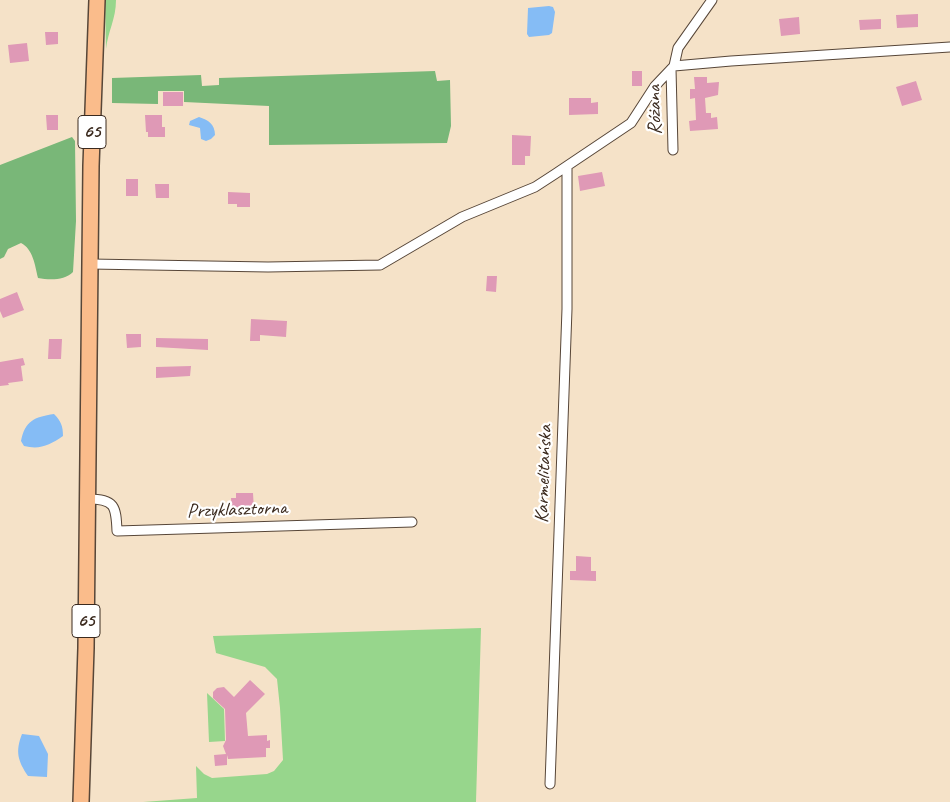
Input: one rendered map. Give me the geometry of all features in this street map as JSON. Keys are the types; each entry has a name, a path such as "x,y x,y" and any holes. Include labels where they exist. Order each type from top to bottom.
{"main road":[{"name":"65","path":"81,802 86,648 91,150 97,0"}],"street":[{"path":"90,264 268,267 380,265 462,217 535,187 631,122 655,86 673,68 678,48 712,0"},
{"path":"673,68 731,60 950,47"},
{"name":"Różana","path":"672,150 673,68"},
{"name":"Karmelitańska","path":"550,784 567,309 567,166"},
{"name":"Przyklasztorna","path":"88,499 105,500 114,506 118,531 412,522"}],"green space":[{"path":"105,0 116,0 115,13 106,49"},
{"path":"435,71 437,81 450,80 451,126 447,143 269,145 269,106 184,102 184,91 158,91 158,104 112,103 112,78 201,75 202,86 219,85 219,78"},
{"path":"72,137 75,141 76,221 73,272 61,278 38,278 31,253 21,243 8,249 4,257 0,259 0,165"},
{"path":"481,628 476,802 143,802 197,798 196,766 204,774 212,778 267,774 274,771 283,760 277,679 265,667 216,653 213,636"},
{"path":"207,693 224,709 225,741 209,742"}],"water":[{"path":"553,7 555,12 552,33 529,37 527,34 528,8"},
{"path":"199,117 212,125 215,135 211,139 206,141 201,139 200,128 189,125 190,121"},
{"path":"54,414 61,424 63,436 45,446 24,446 21,441 28,424 41,417"},
{"path":"22,734 39,736 48,754 47,777 28,776 25,771 18,751"}],"building":[{"path":"918,14 918,27 897,28 896,15"},
{"path":"799,17 800,34 781,36 779,19"},
{"path":"881,19 881,29 860,30 859,20"},
{"path":"45,32 58,32 58,44 46,45"},
{"path":"27,43 29,61 10,63 8,45"},
{"path":"632,71 642,71 642,86 632,86"},
{"path":"694,77 707,77 707,83 719,82 718,95 705,98 706,113 711,113 711,118 717,117 718,129 690,131 689,121 696,120 695,98 690,99 690,89 695,89"},
{"path":"916,81 922,100 902,106 896,87"},
{"path":"163,92 183,92 183,106 163,106"},
{"path":"569,98 591,98 591,103 598,102 598,114 569,115"},
{"path":"46,115 58,115 58,130 47,130"},
{"path":"145,115 162,115 162,127 165,127 165,137 148,137"},
{"path":"512,135 531,136 530,156 525,156 525,165 512,165"},
{"path":"602,172 605,186 580,191 578,176"},
{"path":"126,179 138,179 138,196 126,196"},
{"path":"155,184 169,184 169,198 156,198"},
{"path":"228,192 250,193 250,207 237,207 237,204 228,204"},
{"path":"487,276 497,276 496,292 486,291"},
{"path":"17,292 24,310 3,318 0,311 0,299"},
{"path":"251,319 287,321 286,337 260,335 260,341 250,341"},
{"path":"126,334 141,334 141,347 127,348"},
{"path":"156,338 208,339 208,350 156,347"},
{"path":"49,339 62,339 61,359 48,359"},
{"path":"23,358 25,365 21,366 23,381 0,386 0,362"},
{"path":"191,366 190,376 156,378 156,367"},
{"path":"236,493 253,493 254,510 232,512 231,498 236,498"},
{"path":"576,556 591,557 591,571 596,571 596,581 570,580 570,571 576,571"},
{"path":"250,680 265,694 246,713 248,736 267,735 267,741 270,740 270,748 266,748 266,757 228,759 227,755 227,765 215,766 214,755 226,754 223,746 226,740 225,709 213,698 213,692 217,688 224,687 234,697"}]}
